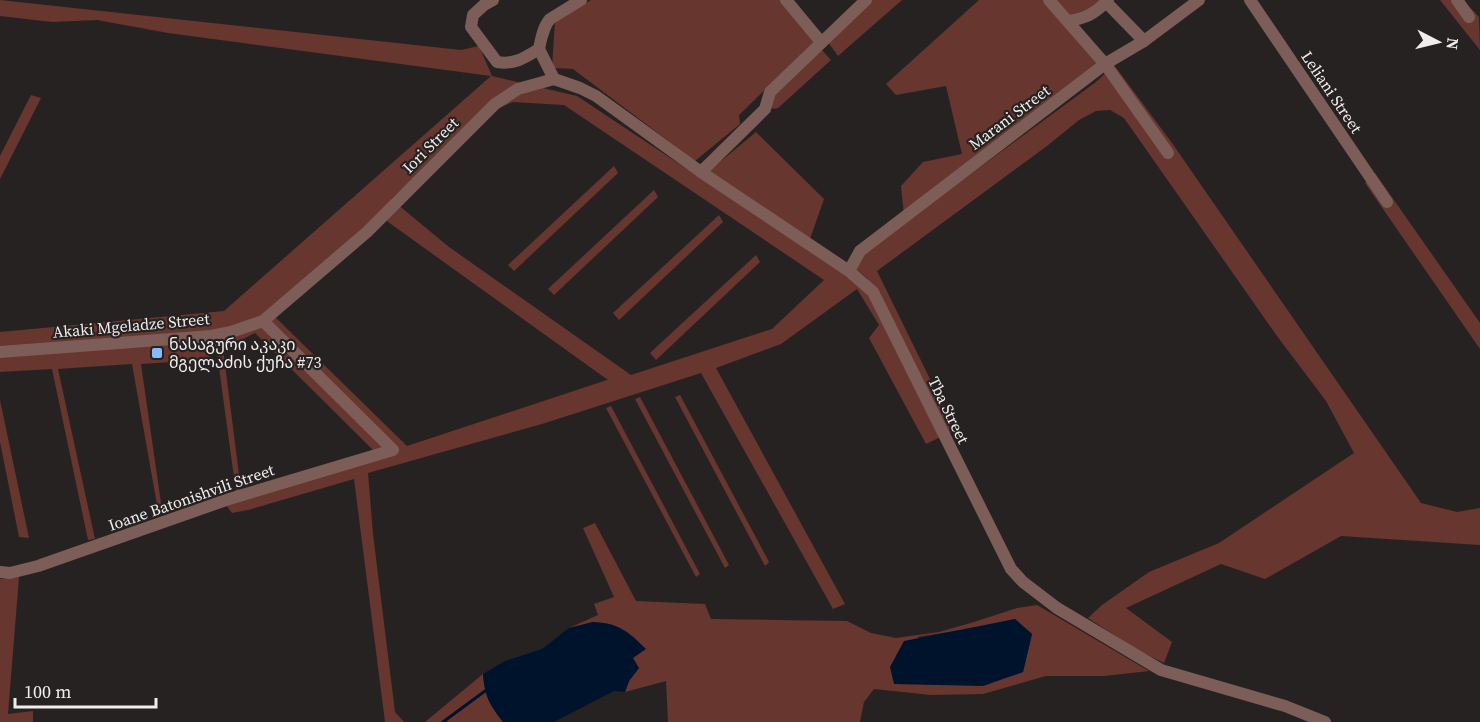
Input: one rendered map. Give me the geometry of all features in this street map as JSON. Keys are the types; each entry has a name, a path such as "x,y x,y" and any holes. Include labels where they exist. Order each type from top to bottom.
{"street":[{"path":"493,0 484,4 473,15 471,27 496,62 507,64 520,61 539,50"},
{"path":"554,79 539,50 546,24 555,15 581,0"},
{"path":"786,0 821,42"},
{"path":"700,172 765,110 770,92 866,0"},
{"path":"1049,0 1106,64 1168,153"},
{"name":"Marani Street","path":"849,271 860,251 1106,64 1144,42 1199,0"},
{"name":"Leliani Street","path":"1250,0 1387,202"},
{"path":"1457,0 1469,17"},
{"path":"1068,21 1084,19 1094,14 1107,1 1144,42"},
{"name":"Tba Street","path":"554,79 596,96 700,172 849,271 873,292 1011,569 1023,582 1057,608 1161,670 1285,706 1325,722"},
{"name":"Iori Street","path":"263,321 367,232 495,104 518,89 554,79"},
{"name":"Akaki Mgeladze Street","path":"0,352 211,336 263,321"},
{"name":"Ioane Batonishvili Street","path":"0,572 10,573 38,566 230,499 393,450 263,321"}],"shaded area":[{"path":"0,0 461,50 479,46 492,76 577,96 833,266 859,286 868,279 856,269 859,256 1096,82 1114,65 1172,143 1421,503 1457,512 1480,508 1480,545 1341,536 1265,579 1221,564 1126,608 1172,642 1164,663 1139,651 1088,618 1102,605 1149,572 1219,543 1354,453 1326,401 1277,336 1124,118 1110,110 1096,111 1079,120 877,271 955,430 926,444 869,338 879,325 857,289 781,344 716,368 845,604 833,609 701,373 542,424 368,473 373,534 395,712 404,722 385,722 354,479 232,513 220,497 236,492 217,353 203,360 141,364 162,510 158,510 132,364 58,369 95,539 88,540 52,369 0,372 0,332 224,311 491,76 168,33 97,20 52,22 0,16","holes":["513,102 564,105 824,280 772,329 631,375 449,247 391,199 480,116","377,214 608,380 407,446 274,316","255,333 373,450 241,490 223,349"]},
{"path":"591,0 781,0 817,39 739,115 740,124 695,161 573,69 552,68 555,21"},
{"path":"872,0 902,0 838,56 828,42"},
{"path":"979,0 1043,0 1100,63 904,216 901,186 923,162 962,154 946,86 896,95 886,84"},
{"path":"1054,0 1101,0 1094,8 1069,15"},
{"path":"1440,0 1463,0 1479,17 1480,50"},
{"path":"820,48 831,60 778,108 770,107 773,95"},
{"path":"31,95 41,98 0,179 0,156"},
{"path":"756,132 824,199 810,239 709,171"},
{"path":"614,166 618,173 514,271 508,265"},
{"path":"1375,173 1480,323 1480,349 1365,183"},
{"path":"654,190 658,197 554,295 548,289"},
{"path":"719,215 723,222 619,320 613,313"},
{"path":"756,255 760,262 656,360 650,353"},
{"path":"680,395 769,562 765,566 675,397"},
{"path":"640,397 729,565 725,568 635,399"},
{"path":"0,400 29,538 19,537 0,442"},
{"path":"611,406 700,574 696,577 606,408"},
{"path":"595,523 636,601 705,604 711,619 847,621 871,633 896,638 939,632 1017,608 1037,605 1149,671 1104,676 1046,676 983,694 931,695 874,689 864,702 860,722 668,722 666,681 625,692 629,681 639,668 593,622 569,628 598,615 594,604 614,597 583,528","holes":["1015,619 1032,634 1023,672 1011,676 917,637"]},
{"path":"19,577 8,714 33,711 33,722 0,722 0,579"},
{"path":"483,674 489,700 503,722 425,722"}],"water":[{"path":"1015,619 1032,634 1023,672 983,686 894,684 890,667 904,641"},
{"path":"593,622 609,624 622,629 646,649 633,658 639,668 629,681 625,692 614,691 554,722 503,722 488,700 483,674 505,661 542,649 569,628"}],"waterway":[{"path":"443,722 485,691"}],"place":[{"name":"ნასაგური აკაკი მგელაძის ქუჩა #73","path":"157,353"}]}
